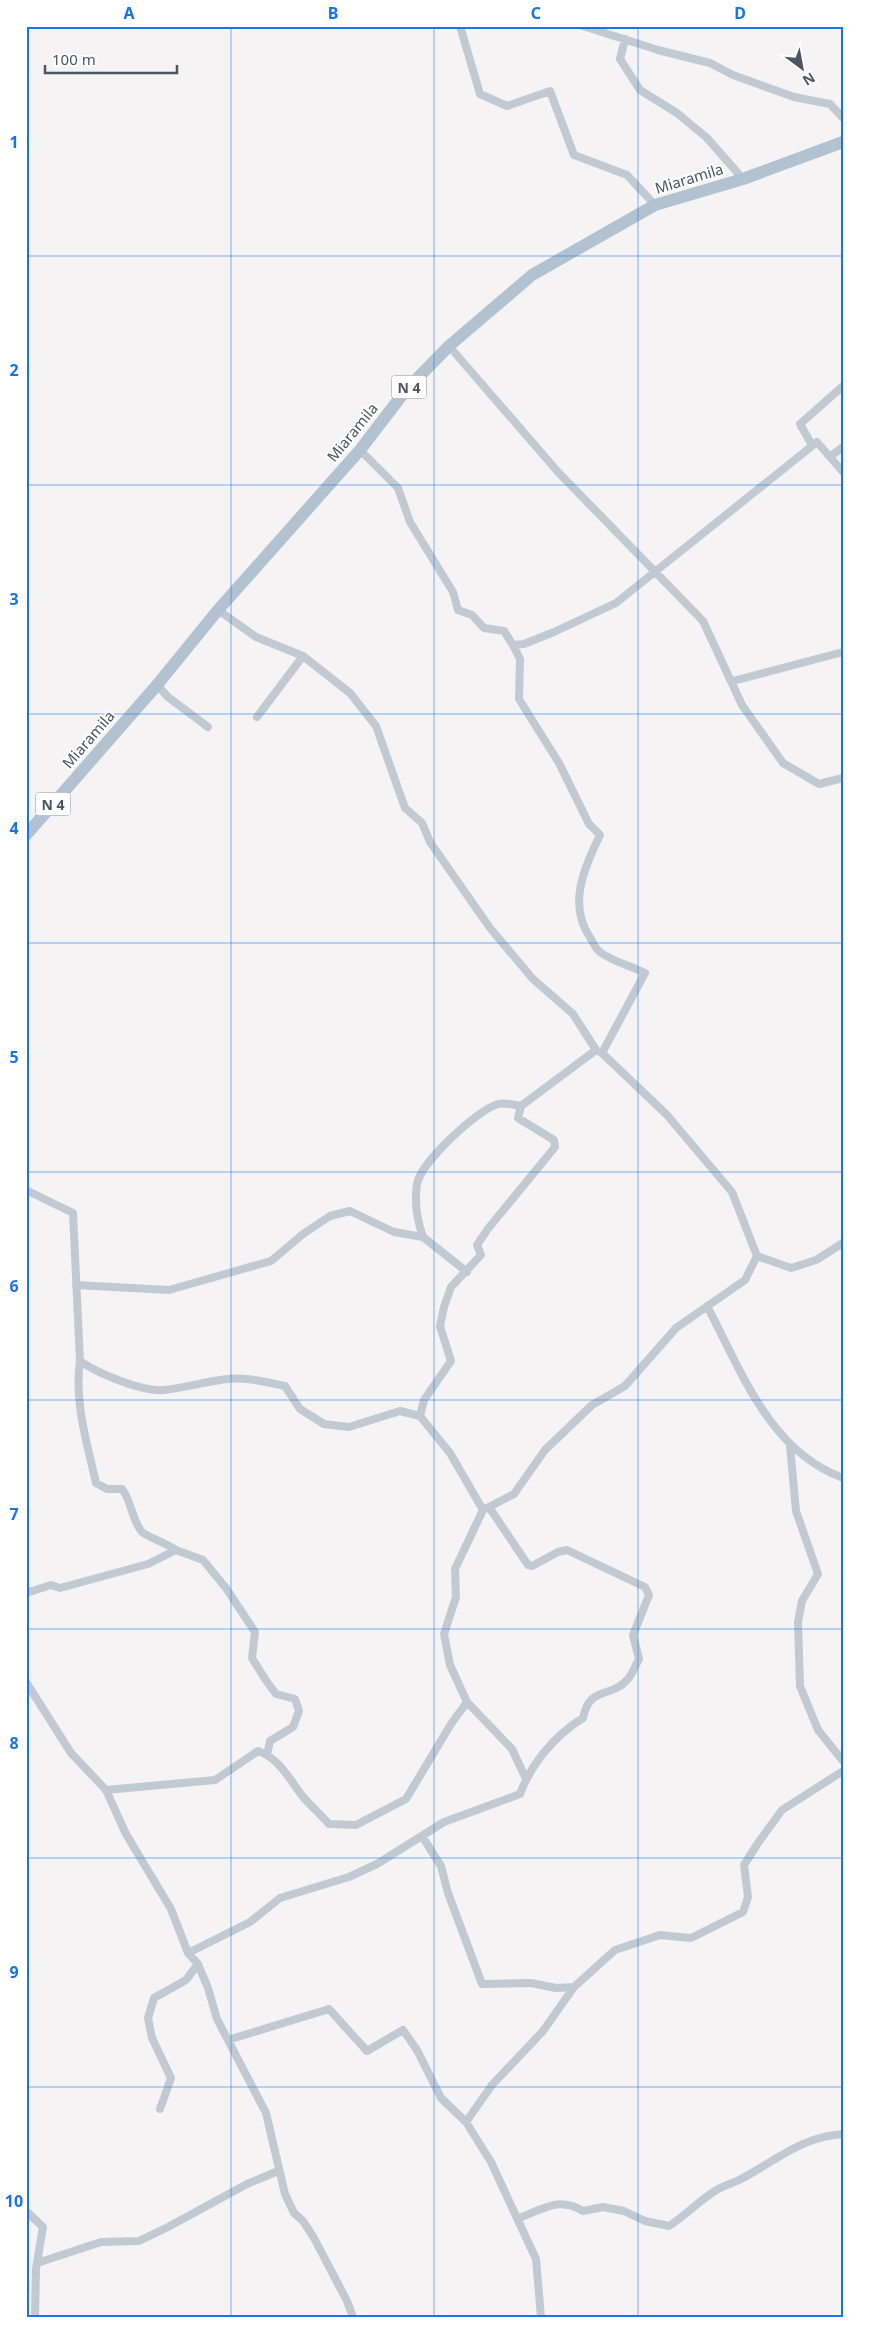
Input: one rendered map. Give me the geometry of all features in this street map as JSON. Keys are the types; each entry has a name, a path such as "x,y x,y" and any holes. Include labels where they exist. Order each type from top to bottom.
{"main road":[{"name":"Miaramila","path":"26,835 157,685 218,610 360,450 406,390 449,346 532,274 655,205 743,179 843,142"}],"street":[{"path":"460,26 480,94 507,106 550,91 574,155 627,175 655,205"},
{"path":"583,26 710,63 733,75 794,97 830,104 843,118"},
{"path":"625,39 620,59 640,90 677,112 707,138 743,179"},
{"path":"449,346 558,472 704,621 733,681 742,705 783,763 818,784 843,778"},
{"path":"812,445 800,424 843,386"},
{"path":"514,645 524,644 592,616 616,602 817,442 843,472"},
{"path":"831,456 843,447"},
{"path":"360,450 398,488 410,522 453,592 458,610 472,615 484,628 504,631 514,645 520,659 519,699 559,762 589,824 600,835 583,876 579,892 579,916 587,934 600,952 645,973 599,1051 521,1106 498,1104 468,1123 426,1164 417,1183 416,1217 423,1237"},
{"path":"218,610 256,636 303,656 350,693 376,726 405,808 422,822 430,842 490,928 534,979 573,1014 599,1051 667,1115 732,1192 757,1256 745,1280 676,1328 624,1386 592,1405 545,1450 514,1494 486,1508 455,1569 456,1597 444,1634 450,1665 467,1702 512,1749 526,1779"},
{"path":"733,681 843,652"},
{"path":"257,717 303,656"},
{"path":"157,685 168,697 208,727"},
{"path":"420,1416 424,1400 451,1361 440,1326 451,1287 481,1255 477,1245 487,1230 555,1146 554,1140 518,1118 521,1106"},
{"path":"26,1190 73,1213 80,1361 77,1378 79,1412 96,1483 107,1489 122,1489 127,1494 132,1517 143,1533 165,1542 176,1550 203,1560 226,1588 255,1632 252,1658 276,1694 294,1699 300,1711 293,1728 270,1740 267,1755"},
{"path":"76,1285 169,1290 271,1261 303,1234 330,1216 350,1211 394,1232 423,1237 467,1272"},
{"path":"757,1256 791,1268 816,1260 843,1243"},
{"path":"707,1306 759,1407 790,1446 827,1472 843,1478"},
{"path":"80,1361 91,1369 120,1381 162,1391 199,1383 246,1378 285,1386 300,1409 324,1424 349,1427 400,1411 420,1416 450,1453 486,1508 528,1565 532,1566 567,1550 645,1587 650,1595 633,1635 639,1660 627,1680 596,1695 586,1704 583,1718 568,1727 533,1765 520,1794 444,1822 377,1864 349,1876 280,1898 250,1922 188,1953"},
{"path":"790,1446 796,1511 818,1574 802,1601 798,1622 800,1686 818,1730 843,1761"},
{"path":"26,1593 51,1585 60,1588 148,1564 176,1550"},
{"path":"26,1682 71,1753 106,1790 126,1834 171,1909 188,1953 198,1964 208,1988 217,2019 266,2113 284,2194 294,2213 303,2221 314,2238 347,2301 353,2317"},
{"path":"106,1790 215,1780 258,1751 267,1755 289,1775 303,1797 329,1824 356,1825 406,1799 451,1724 467,1702"},
{"path":"466,2122 492,2085 543,2031 574,1987 614,1950 660,1935 691,1938 743,1912 748,1898 744,1865 782,1810 843,1771"},
{"path":"422,1836 441,1866 448,1893 482,1984 531,1983 556,1988 574,1987"},
{"path":"160,2109 171,2078 155,2046 148,2018 154,1998 186,1980 198,1964"},
{"path":"228,2040 329,2009 367,2051 403,2030 417,2050 441,2098 466,2122 491,2162 518,2218 536,2259 541,2317"},
{"path":"518,2218 556,2203 572,2204 584,2211 603,2207 624,2211 646,2222 669,2226 687,2215 714,2191 739,2180 799,2144 824,2136 843,2134"},
{"path":"37,2263 101,2242 139,2241 168,2228 247,2184 278,2171"},
{"path":"26,2211 43,2227 37,2263 35,2317"}]}
